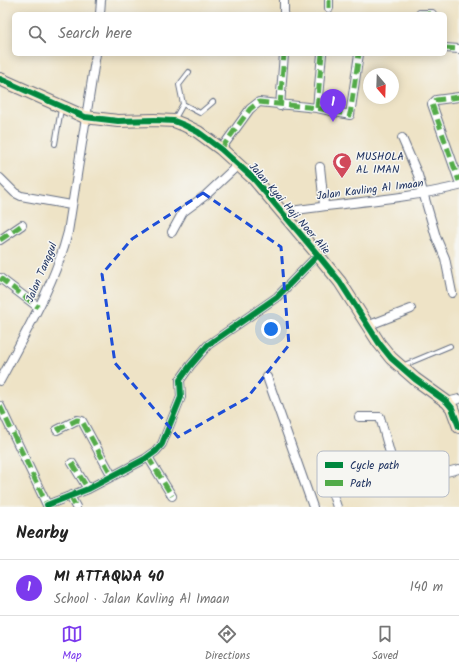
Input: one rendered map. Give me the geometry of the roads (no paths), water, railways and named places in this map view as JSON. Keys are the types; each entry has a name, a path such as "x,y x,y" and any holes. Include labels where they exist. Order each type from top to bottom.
{"street":[{"path":"100,12 101,0"},
{"path":"284,0 284,12"},
{"path":"447,48 459,49"},
{"name":"Jalan Tanggul","path":"0,381 2,370 9,364 38,307 62,254 88,118 96,56"},
{"path":"280,106 284,56"},
{"path":"317,108 322,56"},
{"path":"221,149 255,104 259,102 280,106 317,108 350,115 359,56"},
{"name":"Jalan Kyai Haji Noer Alie","path":"0,79 88,118 105,120 154,120 174,122 198,132 221,149 254,178 318,255 340,282 379,343 400,367 453,400 452,408 459,427"},
{"path":"459,97 436,100 432,104 459,181"},
{"path":"402,138 418,175 436,237 445,258 452,293"},
{"path":"172,232 183,212 206,195 239,164"},
{"path":"320,167 324,205"},
{"path":"0,178 15,193 21,196 71,205"},
{"name":"Jalan Kavling Al Imaan","path":"282,212 324,205 423,195 459,186"},
{"path":"0,240 22,225"},
{"path":"0,406 48,506 88,488 148,457 162,444 181,396 180,380 190,366 208,345 277,297 318,255"},
{"path":"0,278 38,307"},
{"path":"367,326 411,309"},
{"path":"268,377 313,507"},
{"path":"359,417 380,417 389,451"},
{"path":"57,430 77,420 82,421 112,476"},
{"path":"148,457 172,496"},
{"path":"72,463 88,488"},
{"path":"449,471 459,469"},
{"path":"70,496 76,507"},
{"path":"334,497 337,507"}],"lane":[{"path":"174,122 183,104 179,85 189,72"},
{"path":"183,104 200,113 213,102"},
{"path":"55,144 61,106"},
{"path":"400,367 450,346"}],"place":[{"name":"MI ATTAQWA 40","path":"333,122"},
{"name":"MUSHOLA AL IMAN","path":"342,179"}]}
